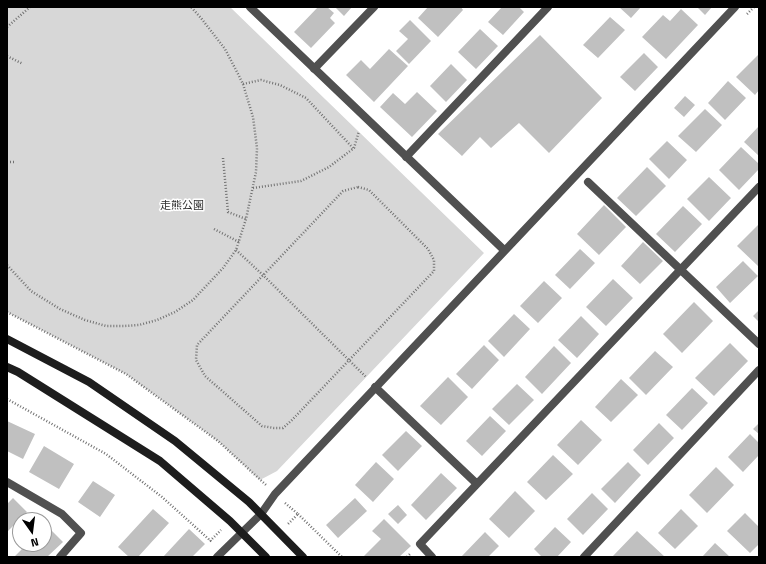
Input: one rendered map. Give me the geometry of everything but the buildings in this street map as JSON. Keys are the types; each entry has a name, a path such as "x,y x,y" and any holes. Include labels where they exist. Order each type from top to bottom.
{"street":[{"path":"250,7 504,250"},
{"path":"314,69 374,7"},
{"path":"406,157 548,7"},
{"path":"216,557 261,514 275,494 375,387 735,7"},
{"path":"588,182 759,344"},
{"path":"432,557 420,544 680,270 757,192"},
{"path":"7,339 89,382 175,441 249,502 303,557"},
{"path":"7,367 18,372 160,461 242,532 266,557"},
{"path":"584,557 759,370"},
{"path":"375,387 477,484"},
{"path":"7,482 62,514 81,533 60,557"}],"path":[{"path":"7,27 30,7"},
{"path":"7,265 31,291 60,309 85,320 106,326 124,326 139,325 157,320 175,312 193,300 223,268 236,250 246,219 256,172 257,148 253,117 243,84 225,49 191,7"},
{"path":"7,56 23,64"},
{"path":"243,84 260,80 280,85 306,98 354,148"},
{"path":"253,188 302,181 329,167 354,148 364,117"},
{"path":"223,158 228,212 246,219"},
{"path":"7,162 14,162"},
{"path":"358,187 369,190 428,249 434,260 434,271 350,360 292,420 283,428 274,428 262,426 206,376 196,360 197,344 343,191 358,187"},
{"path":"214,229 239,242"},
{"path":"236,250 350,360 375,387"},
{"path":"7,312 126,374 218,441 266,485"},
{"path":"7,399 106,454 162,497 210,541"},
{"path":"298,514 342,557"}],"green space":[{"name":"走熊公園","path":"7,7 230,7 484,253 277,471 260,480 218,441 126,374 7,312"}]}
